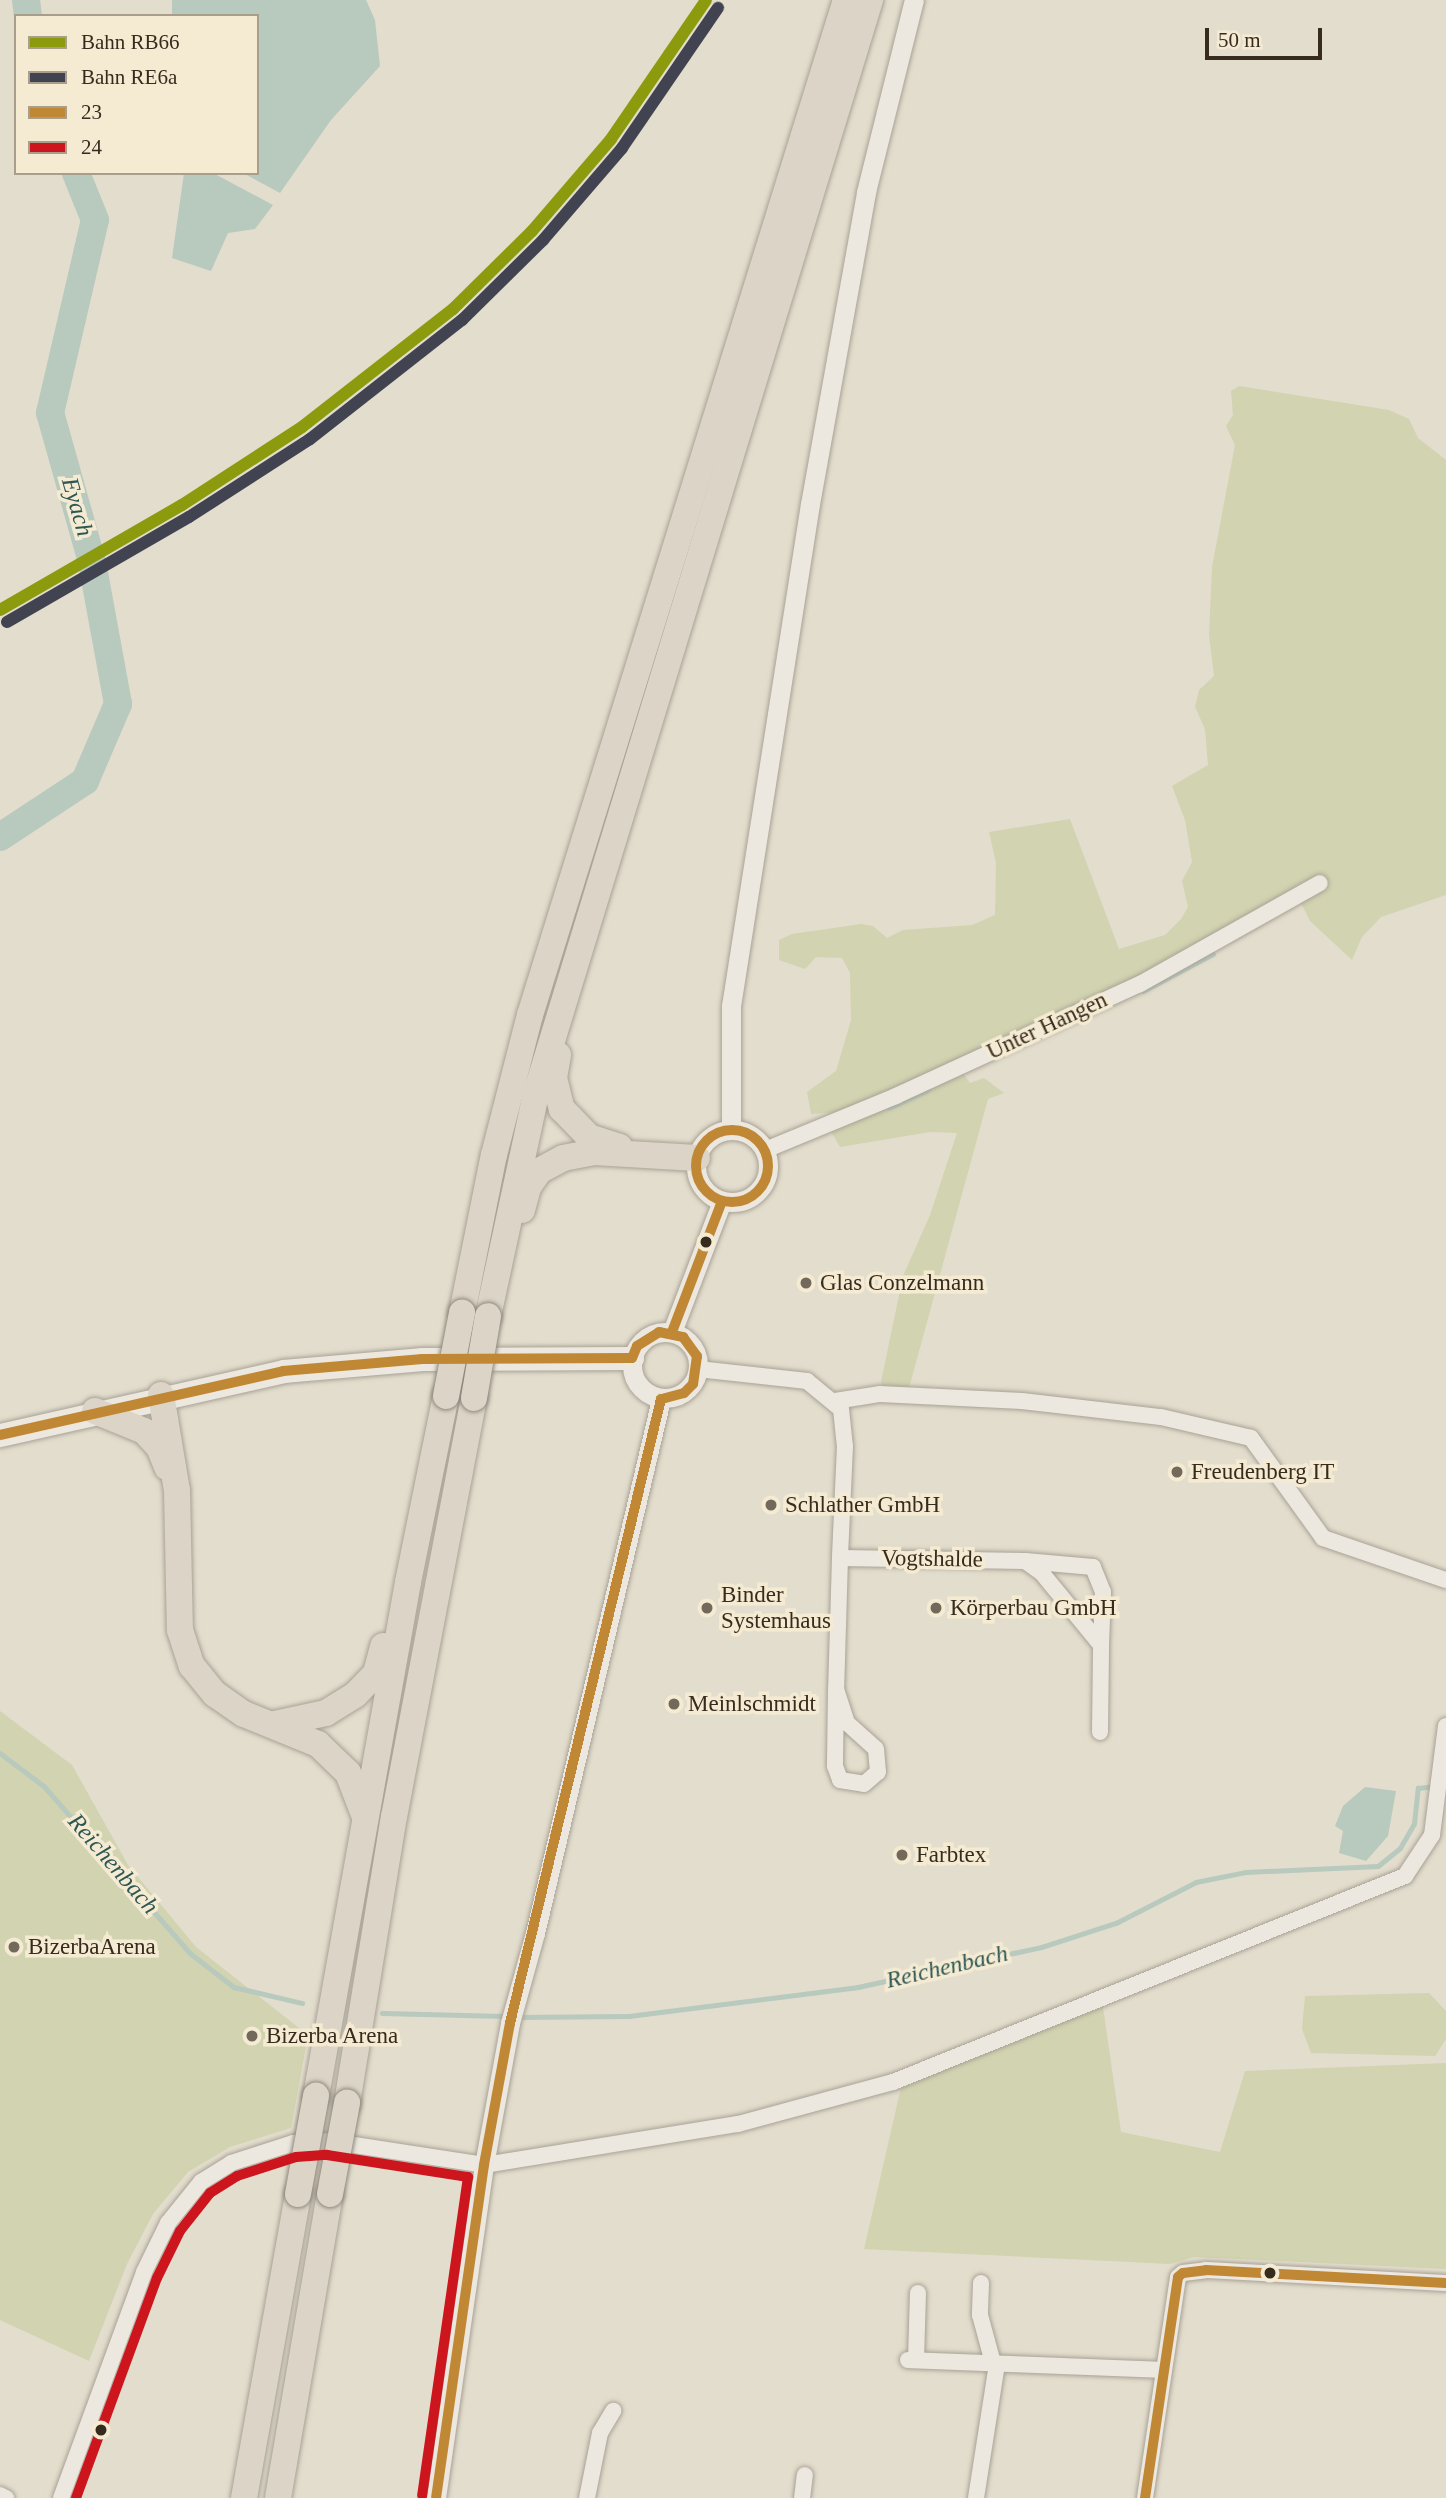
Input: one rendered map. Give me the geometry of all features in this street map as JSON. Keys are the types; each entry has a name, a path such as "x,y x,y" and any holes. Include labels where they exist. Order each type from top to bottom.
{"highway":[{"path":"278,2498 394,1817 474,1398 475,1314 494,1155 530,1015 846,0"},
{"path":"496,1280 537,1090 870,0"},
{"path":"569,983 554,1078 562,1109 589,1137 638,1153"},
{"path":"244,2498 408,1583 446,1396 475,1314 512,1252 528,1187 539,1171 563,1158 594,1152 696,1158"},
{"path":"161,1395 177,1491 180,1630 192,1666 215,1694 244,1714 275,1724 318,1744 348,1773 365,1818"},
{"path":"95,1411 144,1431 159,1447 177,1491"},
{"path":"275,1724 326,1713 362,1688 376,1673 391,1615 408,1583"}],"main road":[{"path":"0,1435 161,1395 283,1371 422,1359 632,1358"}],"street":[{"path":"731,1130 731,1006 810,504 866,192 914,0"},
{"name":"Unter Hangen","path":"765,1150 896,1096 1140,984 1320,883"},
{"path":"731,1130 751,1135 765,1150 768,1174 763,1185 746,1200 722,1201 704,1189 696,1158 709,1138 731,1130"},
{"path":"672,1332 722,1201"},
{"path":"672,1332 691,1344 698,1369 684,1393 661,1399 638,1386 632,1358 647,1336 672,1332"},
{"path":"698,1369 807,1381 835,1401 841,1409 845,1446 839,1558 836,1690 835,1766 840,1780 864,1784 878,1772 876,1749 847,1723 836,1690"},
{"path":"835,1401 880,1394 1023,1401 1161,1417 1251,1438 1323,1538 1446,1580"},
{"path":"436,2498 484,2165 510,2023 517,1991 536,1933 661,1399"},
{"name":"Vogtshalde","path":"839,1558 1025,1561 1093,1567 1103,1592 1100,1732"},
{"path":"1025,1561 1041,1573 1101,1645"},
{"path":"61,2498 144,2272 168,2223 201,2182 231,2164 293,2143 328,2141 484,2165 738,2124 893,2082 1405,1876 1432,1835 1446,1726"},
{"path":"1145,2498 1178,2277 1206,2270 1446,2283"},
{"path":"976,2498 995,2363 980,2315 981,2283"},
{"path":"918,2293 912,2360 1164,2370"},
{"path":"587,2498 600,2433 613,2411"},
{"path":"802,2498 805,2475"},
{"path":"0,2495 6,2498"}],"green space":[{"path":"1239,386 1389,410 1409,419 1418,438 1446,460 1446,895 1381,917 1362,937 1352,960 1310,921 1301,903 1233,942 958,1066 970,1083 984,1078 1004,1093 988,1099 909,1388 886,1392 881,1382 903,1276 930,1215 957,1133 930,1132 840,1147 830,1130 837,1112 811,1114 807,1092 836,1071 851,1020 850,973 842,958 816,957 805,969 779,960 779,940 792,934 861,924 873,926 887,938 903,930 972,925 995,915 996,863 989,832 1070,819 1119,949 1165,935 1181,919 1188,907 1182,881 1192,862 1185,820 1172,786 1208,765 1205,729 1195,707 1199,690 1214,676 1209,635 1212,567 1235,445 1226,426 1233,415 1231,391"},
{"path":"0,1711 72,1765 128,1865 196,1947 308,2035 291,2128 230,2147 188,2172 153,2214 127,2264 89,2361 0,2320"},
{"path":"1429,1993 1446,2011 1446,2039 1435,2056 1311,2053 1302,2029 1305,1996"},
{"path":"1102,2000 1121,2132 1220,2152 1245,2071 1446,2063 1446,2269 1194,2257 1170,2264 864,2249 902,2083"}],"shaded area":[{"path":"172,0 366,0 375,20 380,66 331,120 280,193 247,175 259,175 259,14 172,14"},
{"path":"184,175 217,175 273,205 255,229 228,233 211,271 172,258"},
{"path":"1365,1787 1396,1791 1388,1836 1366,1861 1339,1853 1343,1831 1335,1826 1343,1806"}],"waterway":[{"name":"Eyach","path":"26,0 28,14"},
{"name":"Eyach","path":"0,837 85,781 118,704 92,562 50,413 95,220 77,175"},
{"path":"1143,991 1213,954"},
{"path":"889,1108 928,1090"},
{"name":"Reichenbach","path":"0,1753 44,1786 190,1953 234,1987 302,2003"},
{"name":"Reichenbach","path":"517,2017 629,2016 858,1987 1042,1947 1116,1923 1196,1882 1246,1872 1378,1866 1400,1848 1414,1824 1418,1788 1435,1786"},
{"name":"Reichenbach","path":"382,2013 505,2016"}],"rail line":[{"name":"RB66","path":"0,610 182,505 302,427 453,309 532,231 611,139 706,0"},
{"name":"RE6a","path":"7,622 189,517 310,439 462,320 543,240 622,148 718,8"}],"transit line":[{"name":"23","path":"732,1130 752,1136 762,1146 768,1166 762,1186 752,1196 732,1202 712,1196 702,1186 696,1166 702,1146 712,1136 732,1130"},
{"name":"23","path":"672,1332 722,1201"},
{"name":"23","path":"0,1435 283,1371 422,1359 632,1358 637,1346 659,1332 683,1337 697,1356 693,1384 684,1393 661,1399 510,2023 484,2165 436,2498"},
{"name":"24","path":"76,2498 157,2278 180,2231 210,2193 237,2176 296,2157 327,2155 468,2177 422,2496"},
{"name":"23","path":"1145,2498 1178,2277 1183,2273 1206,2270 1446,2283"}],"place":[{"name":"Glas Conzelmann","path":"806,1283"},
{"name":"Freudenberg IT","path":"1177,1472"},
{"name":"Schlather GmbH","path":"771,1505"},
{"name":"Binder Systemhaus","path":"707,1608"},
{"name":"Körperbau GmbH","path":"936,1608"},
{"name":"Meinlschmidt","path":"674,1704"},
{"name":"Farbtex","path":"902,1855"},
{"name":"BizerbaArena","path":"14,1947"},
{"name":"Bizerba Arena","path":"252,2036"}]}
